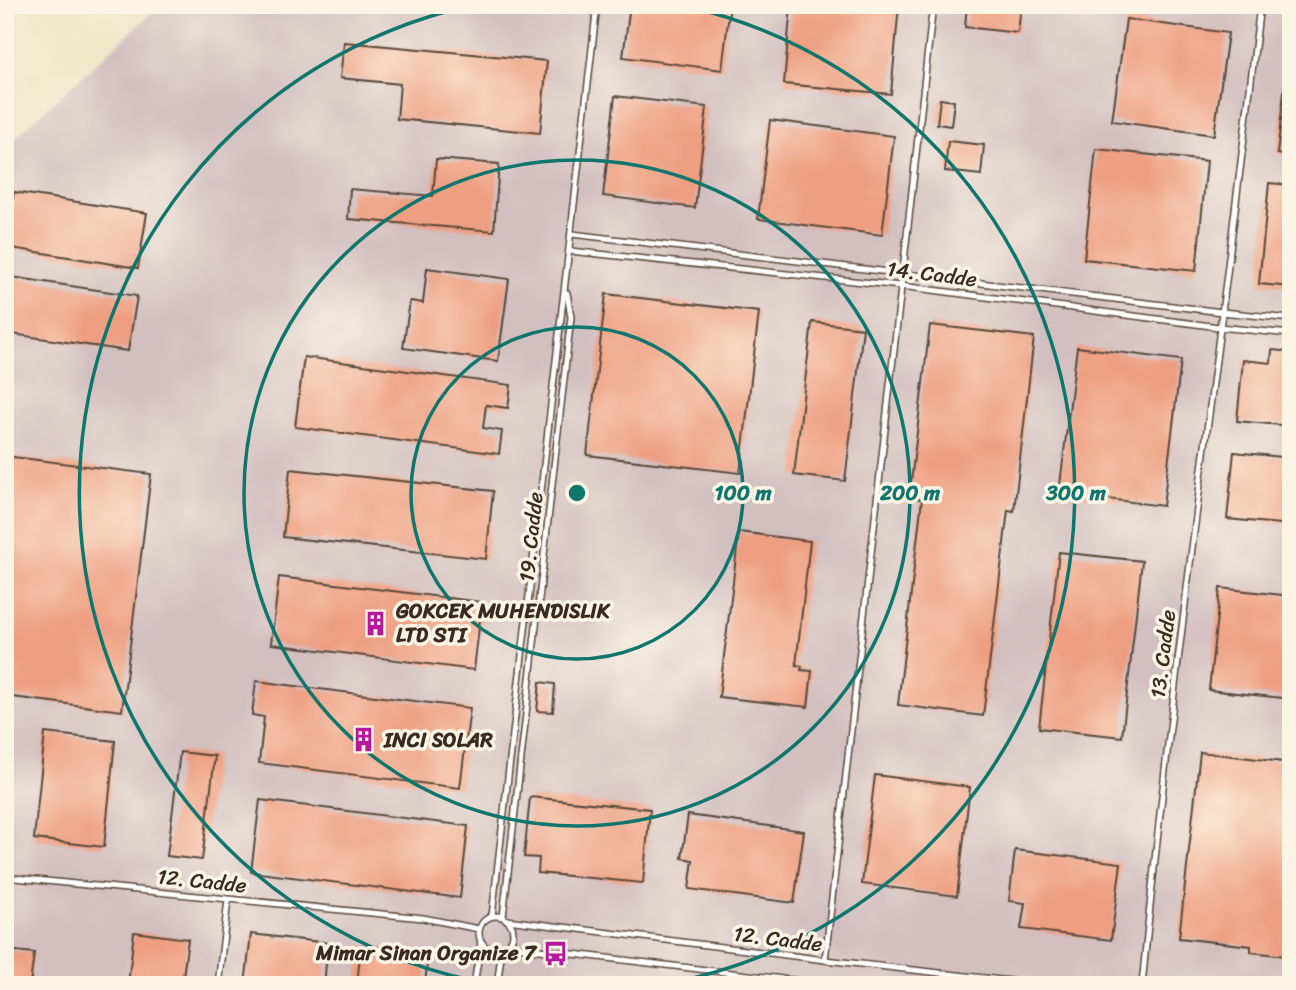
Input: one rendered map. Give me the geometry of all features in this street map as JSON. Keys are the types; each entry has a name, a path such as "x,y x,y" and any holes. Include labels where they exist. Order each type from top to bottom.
{"lane":[{"name":"19. Cadde","path":"492,916 597,5"},
{"path":"825,960 933,5"},
{"name":"13. Cadde","path":"1142,985 1156,835 1260,5"},
{"path":"572,234 1291,318"},
{"name":"14. Cadde","path":"570,251 901,286 1291,334"},
{"name":"19. Cadde","path":"505,919 571,317 566,286"},
{"name":"12. Cadde","path":"5,877 423,918 479,929"},
{"path":"218,985 228,900"},
{"path":"474,985 481,941 479,929 484,920 492,916 505,919 513,933 504,947 497,985"},
{"name":"12. Cadde","path":"505,919 1045,985"},
{"path":"481,941 492,950 504,947"},
{"name":"12. Cadde","path":"504,947 833,985"}],"path":[{"path":"5,9 9,5"}],"shaded area":[{"path":"160,5 1291,5 1291,985 5,985 5,147"}],"building":[{"path":"630,5 730,5 722,70 623,57"},
{"path":"791,5 899,5 891,94 784,84"},
{"path":"967,5 1021,5 1018,33 965,27"},
{"path":"1126,19 1228,33 1214,135 1112,121"},
{"path":"344,42 547,61 540,133 397,119 400,84 340,78"},
{"path":"1285,83 1291,83 1291,156 1277,154"},
{"path":"615,96 707,107 695,208 603,196"},
{"path":"940,99 954,101 951,126 937,124"},
{"path":"770,120 894,136 882,235 758,219"},
{"path":"948,141 984,145 981,175 945,171"},
{"path":"1096,149 1207,161 1196,271 1084,259"},
{"path":"436,159 499,164 494,231 348,219 350,189 433,196"},
{"path":"1269,183 1291,185 1291,287 1259,284"},
{"path":"14,192 147,213 138,268 5,247"},
{"path":"427,268 509,279 498,361 403,348 410,301 423,303"},
{"path":"5,276 137,296 128,351 5,333"},
{"path":"606,294 759,312 740,473 587,455"},
{"path":"812,322 863,328 845,481 794,475"},
{"path":"930,325 1034,337 1014,511 1008,510 983,716 898,705 922,499 909,498"},
{"path":"1077,347 1181,360 1163,506 1059,493"},
{"path":"1272,350 1291,352 1291,426 1237,421 1243,360 1271,363"},
{"path":"304,357 511,385 508,408 486,405 483,428 502,431 499,454 295,427"},
{"path":"1234,452 1291,458 1291,525 1227,519"},
{"path":"5,456 151,474 122,711 5,696"},
{"path":"290,469 493,491 486,559 283,537"},
{"path":"739,532 810,541 796,665 802,666 801,670 812,671 808,707 719,697"},
{"path":"1059,552 1142,561 1122,737 1039,728"},
{"name":"GOKCEK MUHENDISLIK LTD STI","path":"279,577 482,602 474,670 271,644"},
{"path":"1220,588 1291,596 1291,699 1209,690"},
{"name":"INCI SOLAR","path":"256,681 470,708 460,788 259,763 264,717 252,715"},
{"path":"540,682 555,684 553,712 537,711"},
{"path":"45,733 115,741 104,847 34,839"},
{"path":"180,752 215,756 202,860 167,856"},
{"path":"1200,752 1291,763 1291,914 1286,956 1251,952 1251,946 1179,938"},
{"path":"875,775 970,787 957,896 862,884"},
{"path":"530,797 650,809 643,883 538,873 539,858 524,857"},
{"path":"260,800 468,826 460,898 251,872"},
{"path":"688,815 804,831 794,903 689,889 693,860 682,858"},
{"path":"1015,850 1121,863 1111,940 1021,929 1025,903 1009,901"},
{"path":"134,932 188,939 182,985 128,985"},
{"path":"251,934 328,943 324,985 245,985"},
{"path":"361,945 428,953 425,985 357,985"},
{"path":"5,950 34,953 30,985 5,985"}],"place":[{"name":"GOKCEK MUHENDISLIK LTD STI","path":"376,623"},
{"name":"INCI SOLAR","path":"364,740"},
{"name":"Mimar Sinan Organize 7","path":"556,953"}]}
